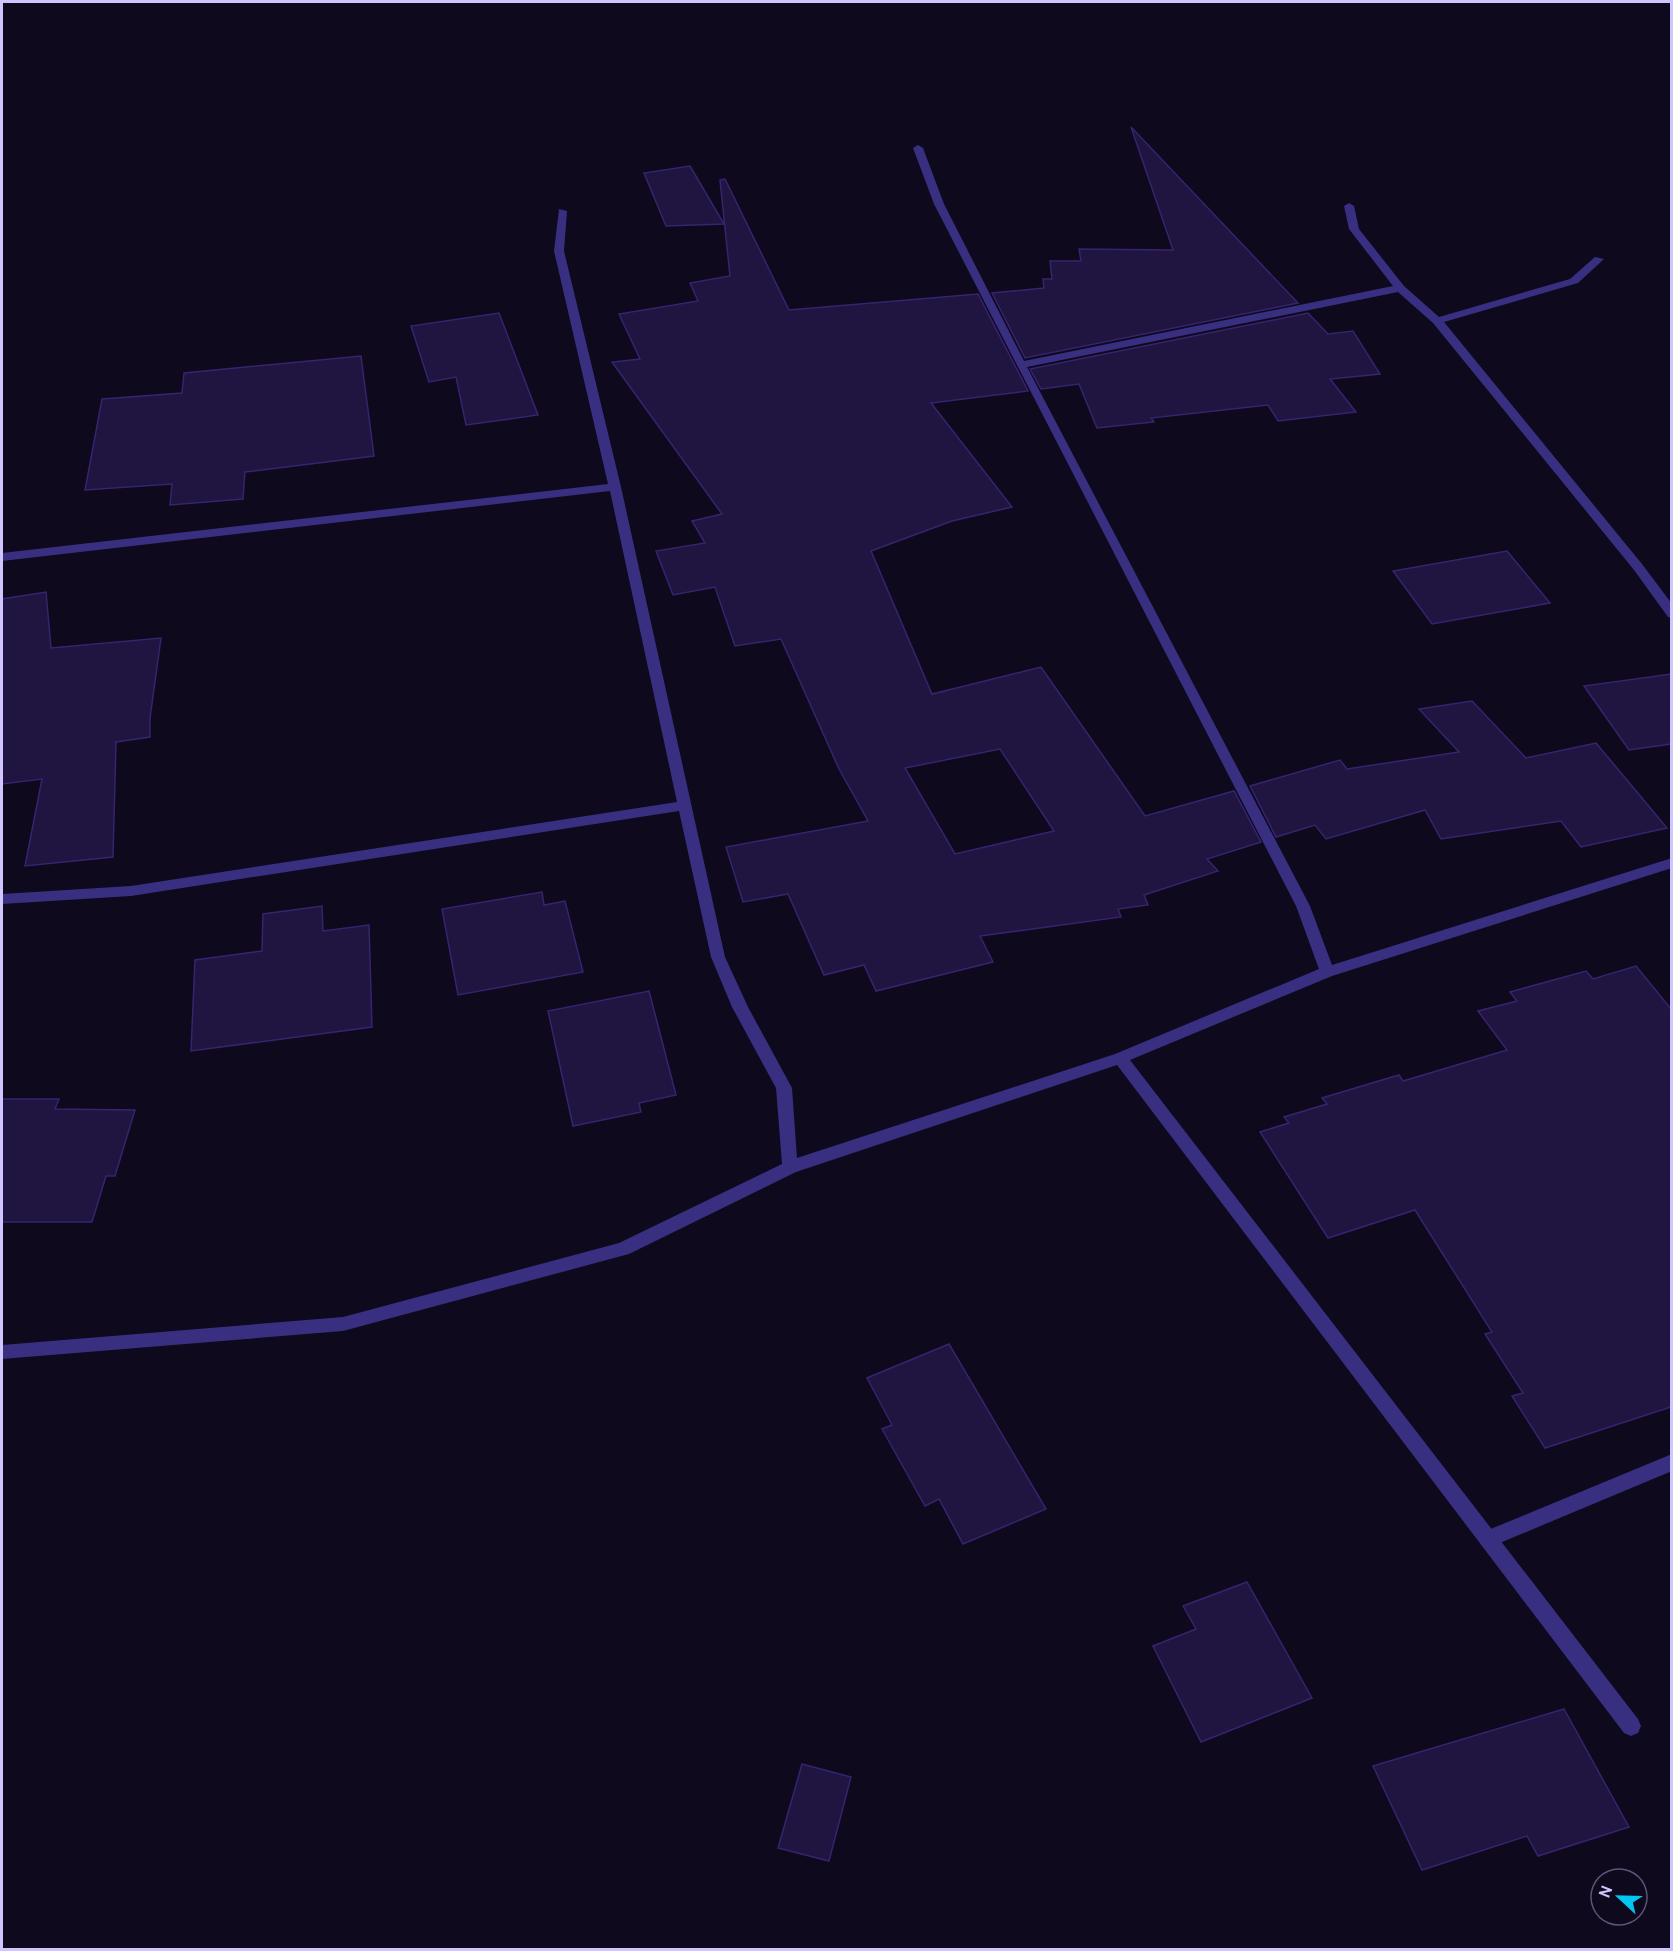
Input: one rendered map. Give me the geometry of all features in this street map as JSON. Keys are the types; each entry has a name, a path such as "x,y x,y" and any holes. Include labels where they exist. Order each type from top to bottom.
{"street":[{"path":"918,148 939,204 1303,906 1327,972"},
{"path":"1349,206 1354,229 1400,288 1437,321 1638,567 1671,614"},
{"path":"562,211 560,251 615,487 718,957 740,1006 784,1088 790,1167"},
{"path":"1437,321 1574,281 1599,259"},
{"path":"1021,365 1400,288"},
{"path":"2,556 615,487"},
{"path":"2,899 131,891 684,806"},
{"path":"2,1353 343,1324 623,1249 790,1167 1120,1058 1327,972 1671,863"},
{"path":"1120,1058 1631,1726"},
{"path":"1488,1539 1671,1462"}],"building":[{"path":"1131,127 1298,303 1025,358 992,293 1044,288 1043,279 1052,279 1050,261 1081,261 1079,249 1173,250"},
{"path":"690,166 724,224 666,226 644,173"},
{"path":"725,179 789,310 978,294 1028,391 931,403 1012,507 952,521 871,551 932,694 1041,667 1145,816 1234,791 1261,842 1207,859 1218,871 1144,895 1148,905 1118,909 1121,917 980,936 993,962 876,991 864,965 824,975 788,894 743,902 726,847 868,821 839,769 781,639 735,646 715,587 673,595 656,551 705,543 692,521 722,514 612,362 640,359 619,314 698,301 690,283 730,276 720,180","holes":["1000,749 1054,831 955,854 905,768"]},
{"path":"499,313 538,415 466,425 456,377 429,382 411,326"},
{"path":"1308,313 1328,334 1353,331 1380,374 1330,379 1356,412 1278,421 1268,405 1151,418 1154,422 1097,428 1079,384 1041,389 1030,369"},
{"path":"361,356 374,456 245,472 243,499 170,505 172,484 85,490 102,399 182,393 184,373"},
{"path":"1507,551 1550,603 1432,624 1393,571"},
{"path":"46,592 51,648 161,638 150,718 150,737 116,742 113,857 25,866 42,779 2,784 2,599"},
{"path":"1671,674 1671,744 1629,750 1584,686"},
{"path":"1472,701 1526,758 1596,743 1667,828 1581,847 1561,821 1441,839 1425,810 1326,839 1315,825 1276,837 1250,786 1340,760 1347,769 1459,752 1419,709"},
{"path":"542,892 544,905 565,901 583,972 458,995 442,909"},
{"path":"322,906 323,931 369,925 372,1027 191,1051 195,960 262,951 263,914"},
{"path":"1636,966 1671,1009 1671,1407 1545,1448 1512,1396 1523,1393 1485,1334 1492,1332 1415,1210 1328,1238 1260,1132 1289,1123 1284,1117 1327,1104 1322,1098 1399,1075 1403,1081 1507,1050 1478,1011 1517,1001 1510,992 1586,971 1593,979"},
{"path":"649,991 676,1095 639,1103 641,1112 573,1126 548,1011"},
{"path":"2,1099 59,1099 55,1109 135,1110 115,1176 106,1176 92,1222 2,1222"},
{"path":"949,1344 1046,1509 963,1544 939,1499 925,1506 882,1429 892,1425 867,1378"},
{"path":"1247,1582 1312,1698 1201,1742 1153,1646 1196,1629 1183,1606"},
{"path":"1564,1709 1629,1827 1538,1856 1527,1836 1422,1870 1373,1766"},
{"path":"802,1764 851,1777 829,1861 778,1848"}]}
